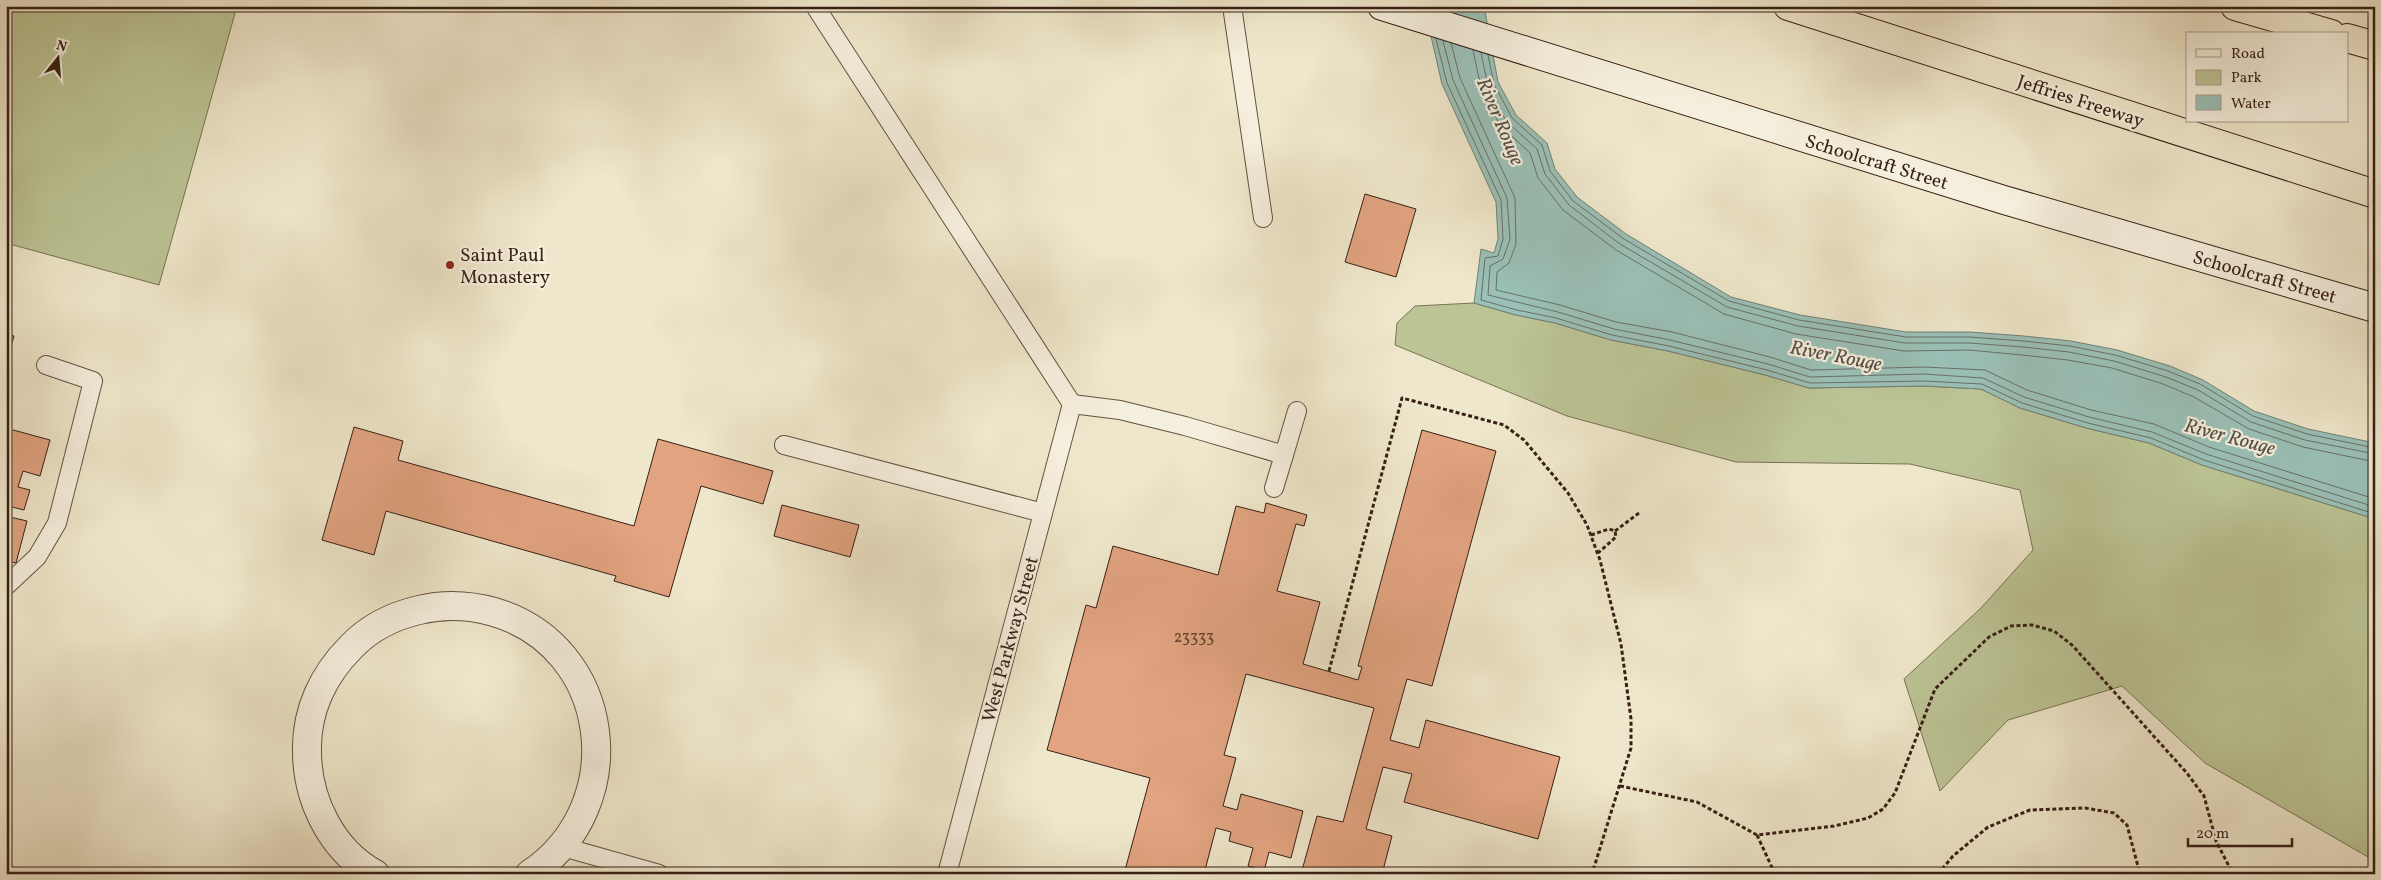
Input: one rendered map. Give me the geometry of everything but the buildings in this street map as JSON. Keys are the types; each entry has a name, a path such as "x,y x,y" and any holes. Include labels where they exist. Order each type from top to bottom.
{"highway":[{"name":"Jeffries Freeway","path":"1788,6 2375,194"},
{"path":"2235,6 2324,32"},
{"path":"2348,38 2375,46"}],"main road":[{"name":"Schoolcraft Street","path":"1382,6 2004,200 2375,308"},
{"path":"375,874 366,869 338,842 318,810 307,772 306,734 316,696 335,662 363,635 397,616 434,606 474,606 511,617 544,638 571,666 589,701 598,738 596,778 584,814 562,847 545,864 530,874"}],"lane":[{"path":"815,6 1072,404 1120,410 1185,426 1284,455"},
{"path":"1232,6 1263,218"},
{"path":"6,586 37,557 57,522 93,381 46,365"},
{"name":"West Parkway Street","path":"947,874 1072,404"},
{"path":"1274,488 1297,411"},
{"path":"784,445 1042,513"},
{"path":"562,847 659,874"}],"path":[{"path":"1329,671 1402,398 1504,425 1524,440 1568,493 1591,536 1598,553 1621,644 1631,719 1631,748 1592,874"},
{"path":"1615,531 1639,513"},
{"path":"1591,536 1609,529 1615,531"},
{"path":"1598,553 1616,537 1615,531"},
{"path":"1620,786 1697,802 1757,835 1834,826 1868,818 1883,809 1895,793 1935,689 1989,637 2011,626 2032,624 2054,631 2072,644 2186,772 2204,796 2216,841 2233,874"},
{"path":"1938,874 1954,856 1988,827 2030,810 2085,808 2114,813 2127,825 2140,874"},
{"path":"1757,835 1775,874"}],"green space":[{"path":"6,6 237,6 159,285 6,243"},
{"path":"1474,303 1516,315 1555,323 1611,340 1668,351 1809,388 1924,386 1981,389 2020,408 2086,428 2149,443 2202,465 2375,519 2375,861 2205,763 2122,686 2008,720 1940,791 1904,679 1981,608 2033,550 2020,490 1910,464 1736,462 1567,416 1395,345 1397,323 1415,306"}],"water":[{"name":"River Rouge","path":"1424,6 1484,6 1498,82 1516,115 1547,143 1555,169 1577,197 1626,234 1731,297 1800,315 1906,332 1970,332 2071,341 2117,350 2170,366 2203,380 2254,411 2308,429 2375,443 2375,519 2202,465 2149,443 2086,428 2020,408 1981,389 1924,386 1809,388 1668,351 1611,340 1555,323 1516,315 1474,303 1481,249 1494,253 1498,239 1496,202 1442,84"}],"place":[{"name":"Saint Paul Monastery","path":"450,265"}]}
